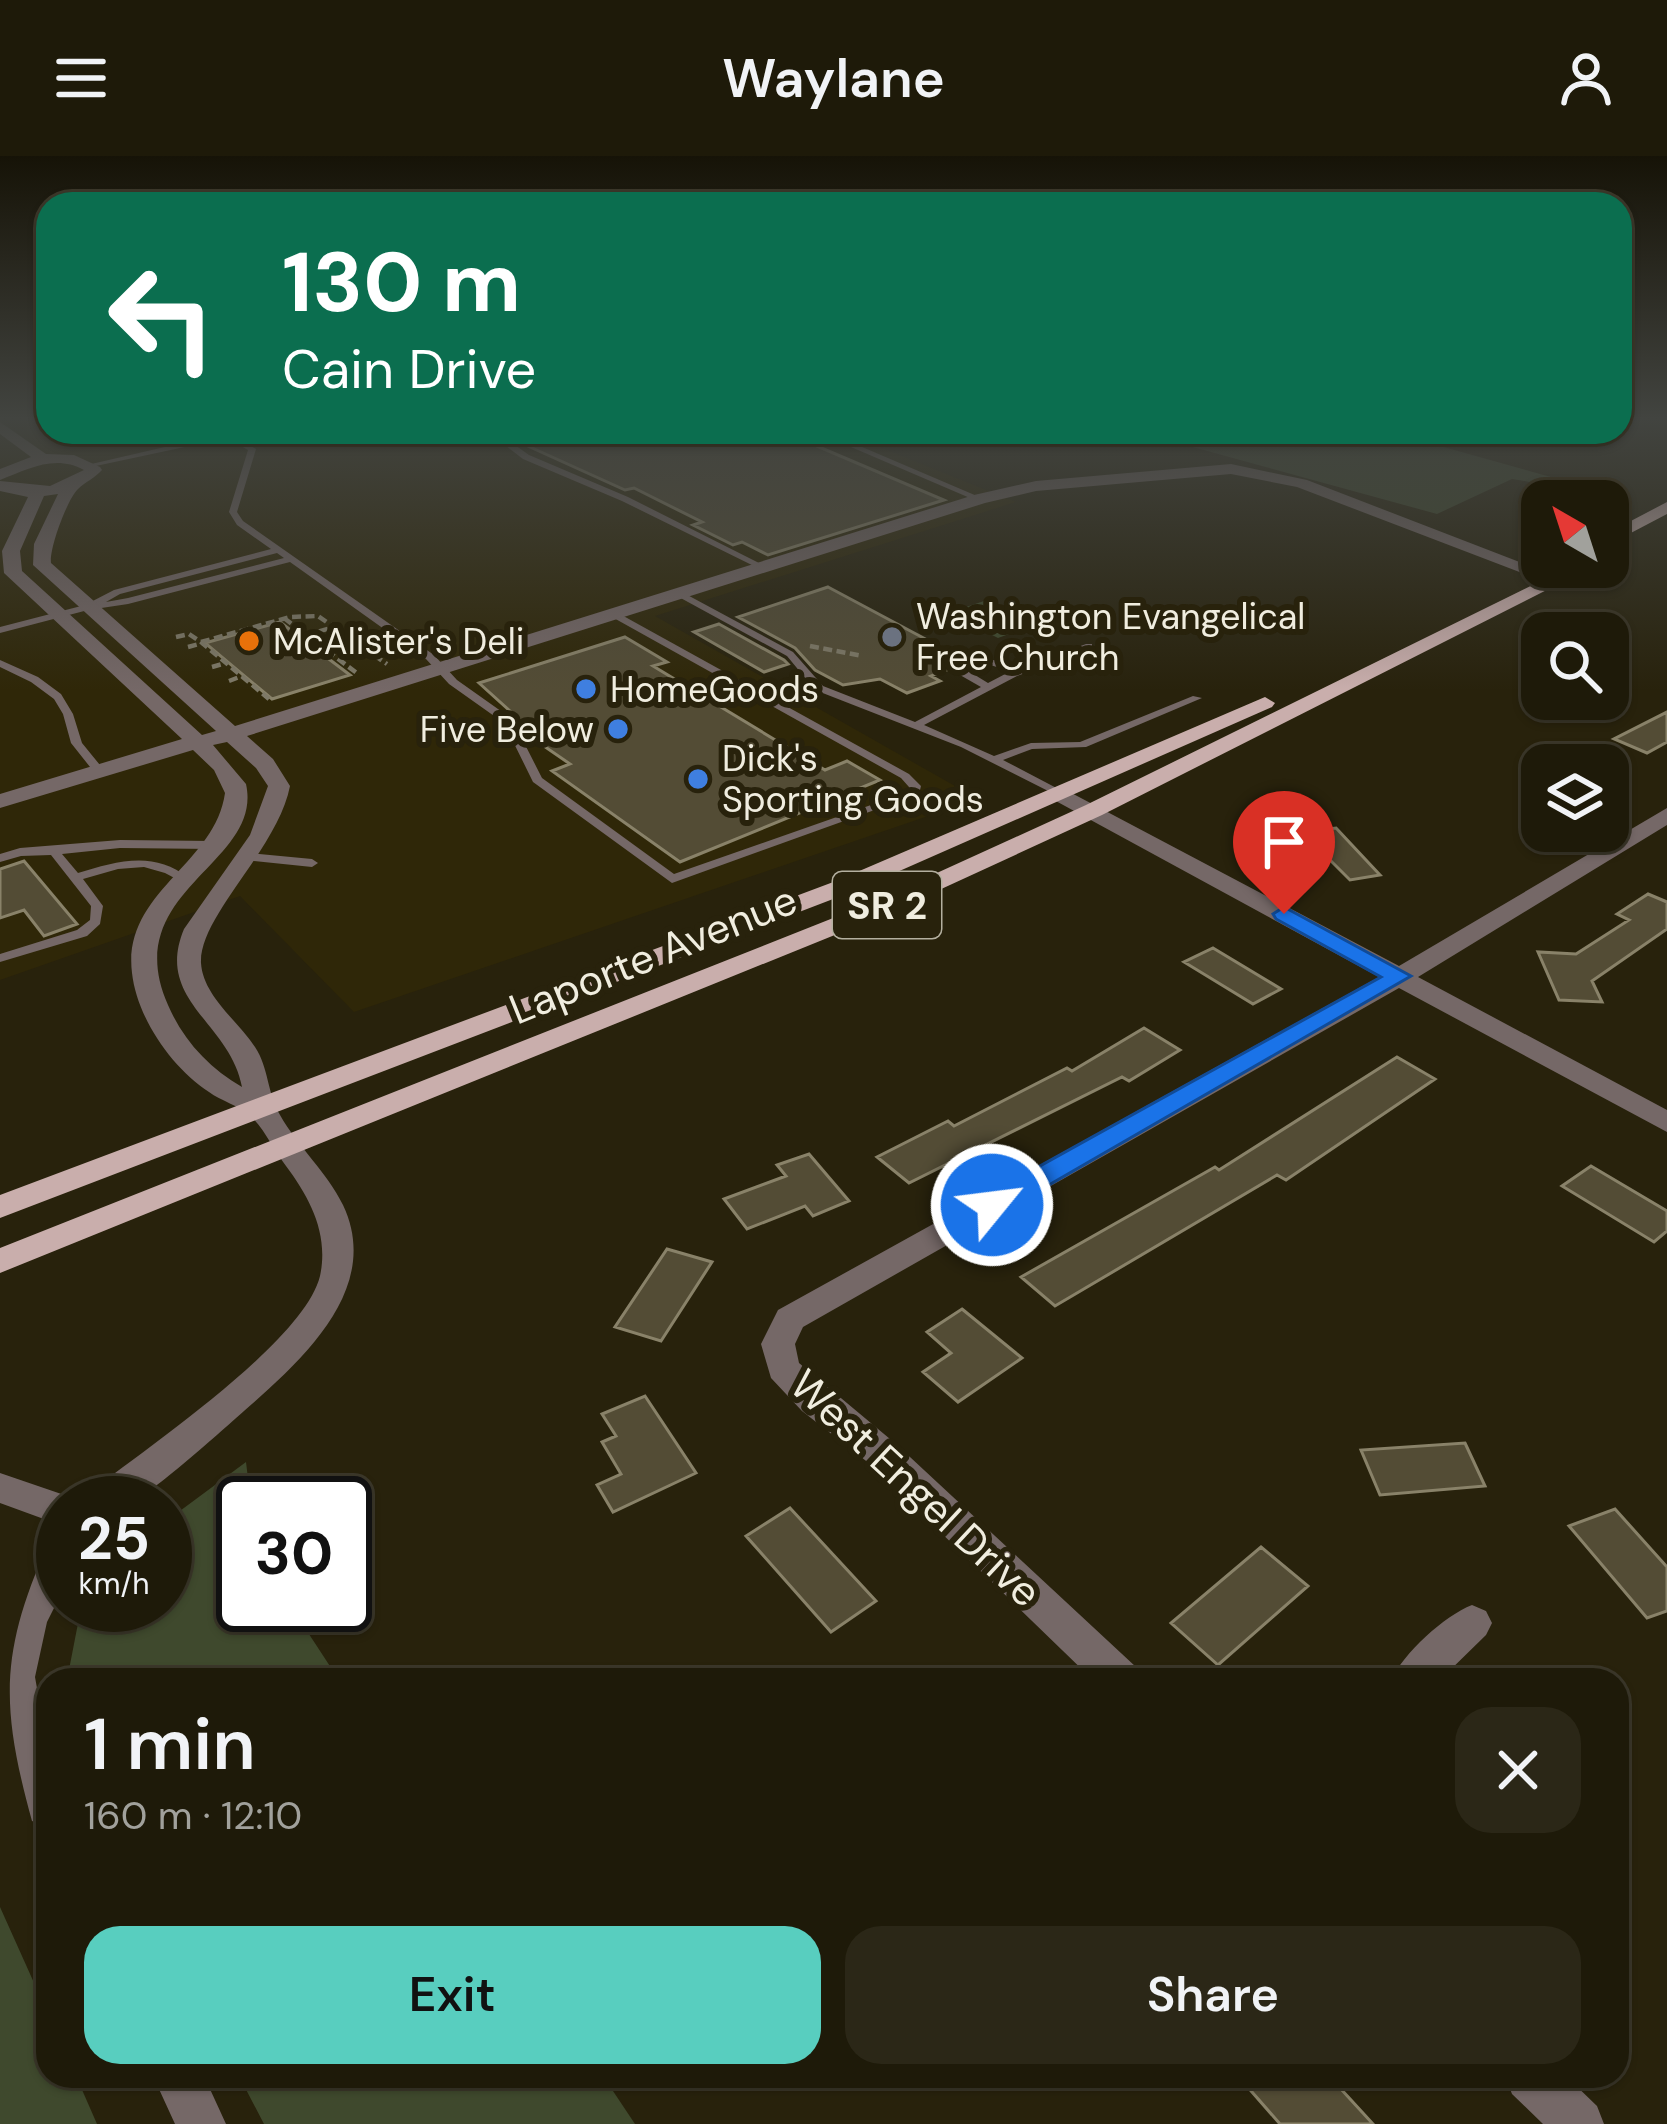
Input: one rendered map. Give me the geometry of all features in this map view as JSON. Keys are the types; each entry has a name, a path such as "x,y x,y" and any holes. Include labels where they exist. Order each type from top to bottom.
{"main road":[{"path":"1629,528 1665,508"},
{"path":"1629,543 1667,522"},
{"name":"Laporte Avenue","path":"0,1207 823,895 1062,795 1521,587"},
{"name":"Laporte Avenue","path":"0,1261 880,908 1094,810 1523,588"}],"street":[{"path":"36,508 10,549 8,561 21,583 200,744 235,784 237,800 213,845 160,905 143,940 143,973 151,1004 207,1078 261,1109"},
{"path":"63,508 39,555 49,575 265,764 279,786 269,829 188,944 188,970 250,1061 261,1109 332,1216 338,1247 334,1282 311,1322 278,1356 136,1476"},
{"path":"0,801 164,750 200,744 952,508"},
{"path":"1367,508 1521,558"},
{"path":"1062,795 1667,1121"},
{"name":"West Engel Drive","path":"1108,1668 883,1454 815,1401 783,1369 778,1344 790,1319 1399,976 1667,814"},
{"path":"213,845 224,850 225,857 217,869 214,905"},
{"path":"0,1488 36,1501"},
{"path":"36,1598 15,1647 11,1680 11,1713 36,1780"},
{"path":"1425,1668 1472,1623"},
{"path":"184,2088 201,2124"},
{"path":"1542,2088 1579,2124"}],"lane":[{"path":"234,508 240,523 274,551 508,721 537,780 672,879 913,794 915,786 905,776 615,615"},
{"path":"643,508 765,568"},
{"path":"88,607 117,592 274,551"},
{"path":"0,630 287,560"},
{"path":"680,594 790,654 819,688 996,759 1062,795"},
{"path":"917,725 1021,671 1089,646"},
{"path":"988,687 964,673 967,667 990,662 1021,671"},
{"path":"0,663 46,685 64,705 74,745 98,770"},
{"path":"996,759 1031,746 1082,745 1197,698"},
{"path":"0,858 20,852 120,844 213,845"},
{"path":"0,958 82,933 96,921 97,906 54,851"},
{"path":"249,857 312,862"},
{"path":"78,877 126,861 152,863 182,878"}],"path":[{"path":"188,647 284,619 318,616 400,673"},
{"path":"284,619 370,683"},
{"path":"306,635 333,627"},
{"path":"176,637 188,634 202,643 270,700"},
{"path":"806,646 863,656"},
{"path":"212,667 226,663"},
{"path":"336,680 358,674"},
{"path":"229,681 242,676"}],"shaded area":[{"path":"0,508 998,508 655,616 978,799 354,1012 240,896 0,980"}],"green space":[{"path":"1415,508 1450,508 1437,514"},
{"path":"984,601 1034,625 998,638 948,613"},
{"path":"246,1462 248,1476 227,1476"},
{"path":"216,1484 216,1632 308,1632 331,1668 69,1668 76,1632 192,1632 192,1502"},
{"path":"0,1907 36,1987 36,2088 81,2088 97,2124 0,2124"},
{"path":"245,2088 611,2088 635,2124 264,2124"}],"building":[{"path":"674,508 919,508 768,555 742,542 733,545 693,525 702,522"},
{"name":"Washington Evangelical Free Church","path":"828,587 946,650 936,654 957,666 931,676 940,681 907,693 880,679 843,685 815,670 795,648 738,617"},
{"path":"280,622 350,675 272,699 205,643"},
{"path":"719,624 788,664 764,672 694,632"},
{"path":"625,637 667,662 653,666 825,770 847,761 880,780 680,862 552,771 570,764 538,742 542,740 479,683"},
{"path":"1667,712 1667,742 1647,753 1614,739"},
{"path":"1336,828 1380,875 1350,880 1302,832"},
{"path":"24,861 77,924 44,936 24,910 0,918 0,869"},
{"path":"1648,894 1667,902 1667,929 1592,981 1602,1002 1559,1000 1538,952 1576,954 1629,920 1617,914"},
{"path":"1213,948 1281,989 1253,1004 1184,962"},
{"path":"1144,1028 1180,1050 1129,1081 1122,1077 909,1183 877,1157 948,1121 954,1126 1067,1068 1072,1071"},
{"path":"1397,1057 1435,1079 1286,1180 1277,1175 1055,1306 1021,1277 1215,1167 1219,1170"},
{"path":"809,1154 849,1201 813,1216 805,1206 747,1229 724,1199 786,1176 777,1165"},
{"path":"1591,1166 1667,1211 1667,1231 1654,1242 1562,1186"},
{"path":"667,1249 712,1262 661,1341 615,1327"},
{"path":"962,1309 1022,1358 958,1402 923,1372 951,1353 927,1332"},
{"path":"645,1396 696,1473 613,1512 597,1485 621,1474 602,1442 616,1436 602,1414"},
{"path":"1465,1443 1485,1486 1380,1495 1361,1450"},
{"path":"790,1508 876,1601 831,1632 746,1536"},
{"path":"1615,1509 1667,1567 1667,1611 1647,1618 1569,1526"},
{"path":"1261,1547 1308,1586 1218,1665 1171,1623"},
{"path":"1248,2088 1340,2088 1373,2124 1280,2124"}],"place":[{"name":"Washington Evangelical Free Church","path":"892,637"},
{"name":"McAlister's Deli","path":"249,641"},
{"name":"HomeGoods","path":"586,689"},
{"name":"Five Below","path":"618,729"},
{"name":"Dick's Sporting Goods","path":"698,779"}],"route":[{"path":"992,1205 1399,976 1284,914"}]}
